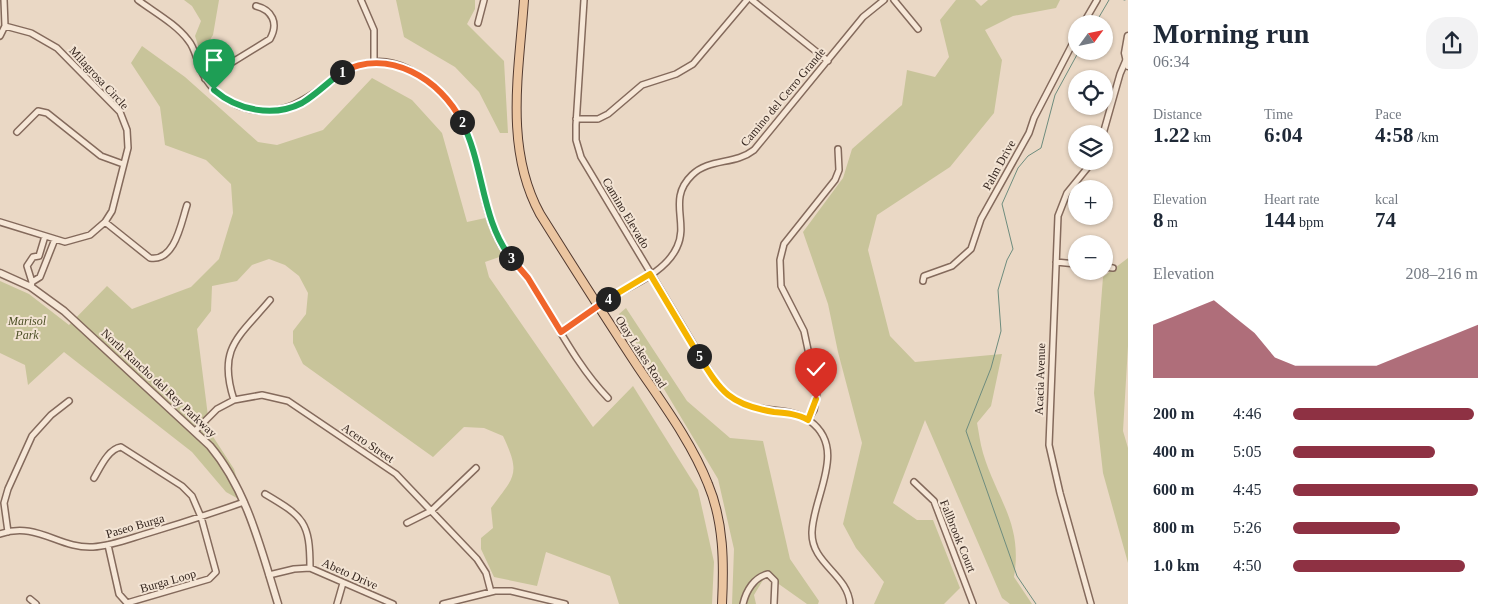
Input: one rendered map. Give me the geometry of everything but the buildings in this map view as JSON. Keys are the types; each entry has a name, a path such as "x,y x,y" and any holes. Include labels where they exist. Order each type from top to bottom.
{"main road":[{"name":"Otay Lakes Road","path":"524,0 516,126 520,164 537,209 597,305 664,406 709,485 720,527 724,572 722,604"}],"street":[{"path":"0,36 5,26 4,0"},
{"path":"138,0 186,38 194,50 205,79 219,94 236,105 254,110 277,110 300,104 348,69 374,62 392,64 410,70 439,91 454,107 466,130 501,244 528,278 585,370 608,398"},
{"path":"361,0 374,30 374,62"},
{"path":"478,23 484,0"},
{"name":"Camino Elevado","path":"584,0 576,120 576,140 581,157 723,392 746,406 797,415 808,420"},
{"path":"576,120 598,119 608,114 642,86 676,74 693,64 747,0"},
{"path":"752,0 828,61"},
{"name":"Camino del Cerro Grande","path":"561,332 597,305 666,264 679,242 680,194 687,180 704,166 734,161 754,150 863,17 884,0"},
{"path":"894,0 918,29"},
{"path":"1088,15 1097,0"},
{"path":"205,79 270,39 274,26 272,15 265,8 256,6"},
{"name":"Milagrosa Circle","path":"5,26 31,33 57,48 120,112 126,124 128,142 112,211 105,222"},
{"path":"1106,125 1120,74 1127,63 1125,53 1128,36"},
{"name":"Palm Drive","path":"923,281 924,276 952,266 971,249 982,218 1029,133 1034,118 1068,52"},
{"path":"16,132 38,111 47,113 101,156 124,164"},
{"path":"838,149 839,170 835,180 784,244 780,260 781,286 804,331 817,392 814,410 808,420 822,435 828,454 812,526 813,540 821,559 844,584 850,604"},
{"name":"Acacia Avenue","path":"1086,170 1064,200 1058,216 1049,445 1058,487 1091,604"},
{"path":"0,222 65,242 90,235 105,222 150,258 158,259 162,257 177,236 187,205"},
{"path":"39,256 45,236"},
{"path":"48,259 39,256 32,258 27,266 32,284 40,277 48,259 56,239"},
{"path":"1056,262 1068,263"},
{"name":"North Rancho del Rey Parkway","path":"0,273 32,284 64,311 195,431 226,466 244,502 278,604"},
{"path":"234,400 226,371 230,350 270,300"},
{"name":"Acero Street","path":"195,431 217,410 234,400 250,396 268,395 294,404 396,474 477,559 486,573 491,592"},
{"path":"8,532 4,517 6,495 32,436 51,415 69,401"},
{"path":"94,478 108,455 115,448 121,447 186,489 195,500 202,517"},
{"path":"407,523 431,510 476,468"},
{"name":"Fallbrook Court","path":"914,482 934,501 973,604"},
{"path":"265,494 292,510 303,522 310,542 310,568"},
{"name":"Paseo Burga","path":"0,534 35,531 81,546 108,545 202,517 244,502"},
{"name":"Burga Loop","path":"108,545 119,594 126,602 209,580 216,572 216,566 202,517"},
{"name":"Abeto Drive","path":"269,575 294,569 310,568 393,604"},
{"path":"743,604 748,589 760,577 768,574 775,581 774,604"},
{"path":"337,604 344,583"},
{"path":"443,604 491,592 519,592 565,604"},
{"path":"30,599 36,604"}],"green space":[{"path":"184,0 219,0 213,35 201,54 195,36 201,21 192,6"},
{"path":"396,0 475,0 475,9 467,24 504,61 508,133 500,133 479,92 455,67 404,37"},
{"path":"956,0 975,0 981,6 988,0 1060,0 1056,8 1013,16 985,30 1002,60 994,113 950,167 877,215 868,250 890,336 915,362 1002,354 991,406 977,423 983,453 1012,526 1016,558 1014,577 1032,604 1010,604 1002,598 925,420 893,503 917,520 933,520 960,588 944,604 874,604 884,582 856,548 843,524 862,443 838,352 828,304 803,232 843,178 852,149 902,105 907,70 935,77 949,57 940,20"},
{"name":"Marisol Park","path":"142,46 185,77 258,142 277,145 323,130 372,78 412,100 442,133 467,222 490,217 508,254 485,262 489,277 593,427 633,386 698,490 714,562 712,604 619,604 610,576 546,552 537,586 494,577 481,549 481,538 493,528 491,508 506,489 513,474 512,459 503,436 484,428 464,427 433,457 303,364 293,343 293,331 306,314 308,293 299,276 285,265 269,259 252,265 237,281 212,286 211,311 197,329 210,432 234,469 244,502 226,492 192,452 64,352 28,385 25,365 0,353 0,281 29,294 69,325 107,286 132,309 191,287 219,259 233,213 231,184 206,160 165,145 160,107 131,63"},
{"path":"1128,258 1128,346 1123,431 1128,448 1128,563 1103,473 1094,393 1103,280 1113,280 1113,269"},
{"path":"626,308 687,401 730,438 763,441 790,559 819,601 818,604 807,604 766,575 754,595 756,604 732,604 734,549 718,479 619,314"}],"waterway":[{"path":"1100,15 1109,0"},
{"path":"1036,604 1017,576 966,431 991,368 1001,331 998,290 1007,260 1013,249 1002,204 1018,168 1028,156 1041,148 1055,95 1074,60"}],"route":[{"path":"214,90 225,99 248,109 277,110 300,104 317,93 342,72 354,66 380,62 410,70 439,91 454,107 466,130 473,150 491,217 501,244 528,278 561,332 588,314 597,305 650,274 716,383 729,397 746,406 802,416 808,420 814,410 816,399"}]}
